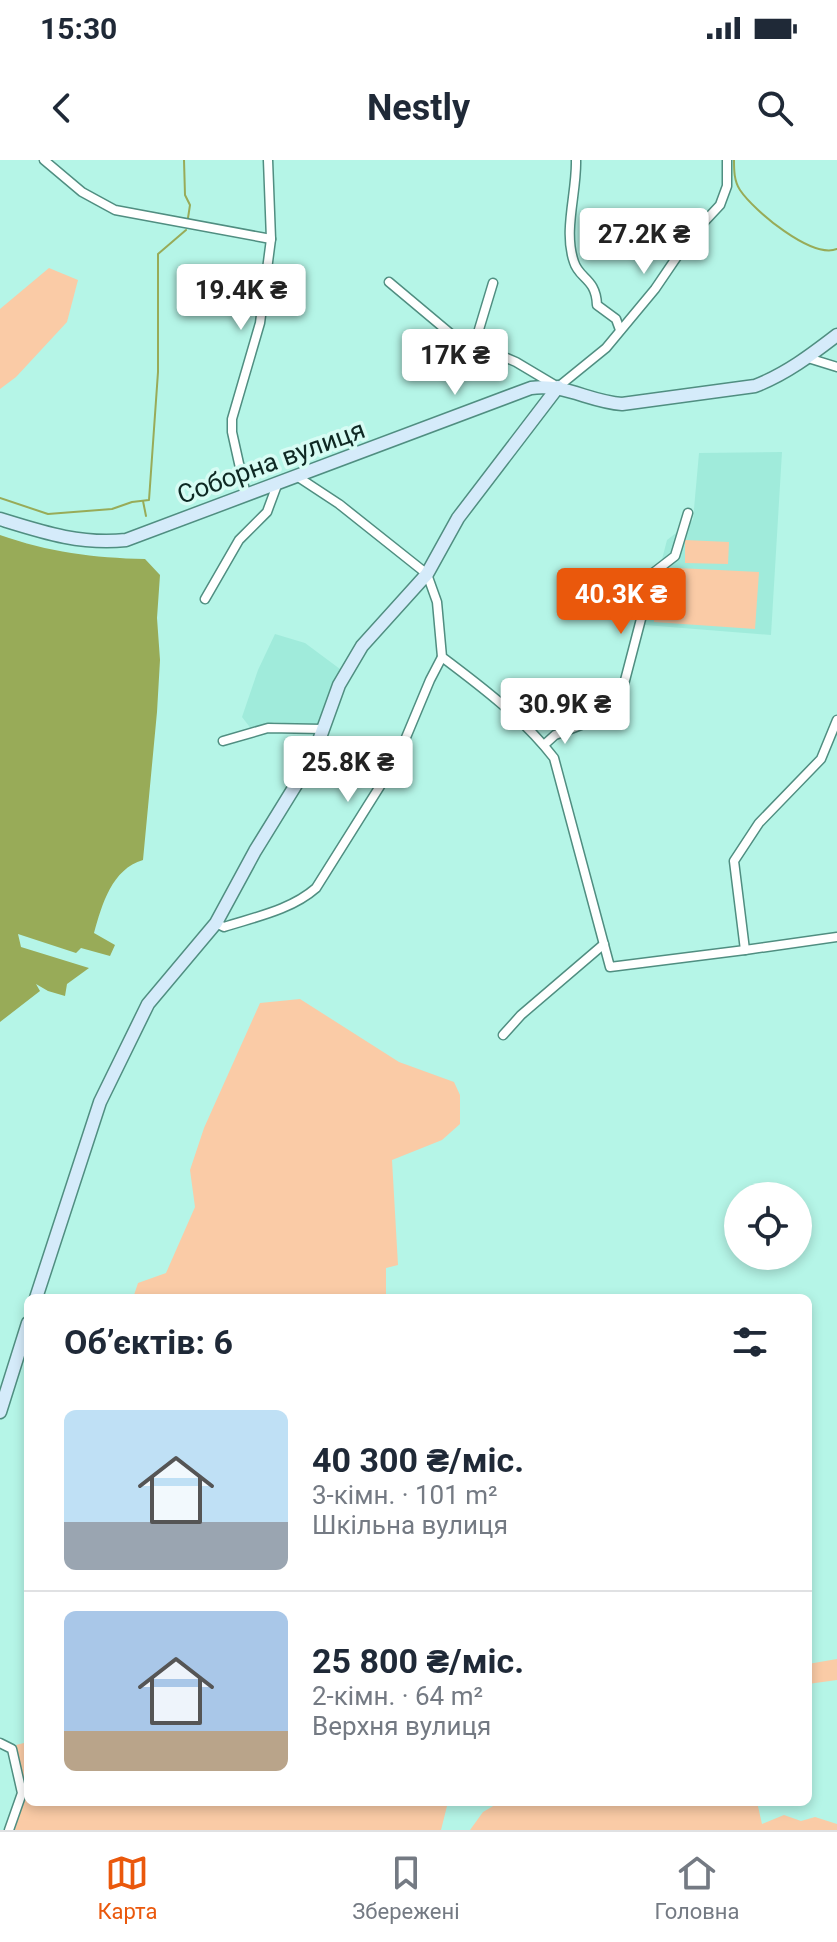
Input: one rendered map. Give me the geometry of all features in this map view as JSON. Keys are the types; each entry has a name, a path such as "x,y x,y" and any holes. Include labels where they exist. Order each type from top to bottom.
{"street":[{"path":"44,160 82,192 115,210 271,239"},
{"path":"246,495 232,419 260,323 271,239 268,160"},
{"path":"576,160 570,222 574,264 589,279 597,294 597,305 616,319 620,330"},
{"path":"37,1294 90,1128 109,1082 158,989 216,923 255,851 313,757 339,685 362,646 427,574 458,518 558,387 589,363 620,330 655,289 691,236 720,205 727,186 727,160"},
{"path":"389,282 438,325 474,346 516,362 558,387"},
{"path":"474,346 493,283"},
{"name":"Соборна вулиця","path":"0,519 52,536 91,541 126,540 521,391 540,386 558,387 602,401 633,403 755,386 808,358 837,335"},
{"path":"808,358 837,367"},
{"path":"216,923 224,927 278,909 302,899 316,888 397,759 442,657 437,602 427,574 339,504 298,477"},
{"path":"205,599 239,540 267,512 277,485"},
{"path":"544,745 555,735 617,711 653,573 675,556 688,513"},
{"path":"442,657 483,688 554,758 610,967 837,937"},
{"path":"745,950 734,861 759,823 821,759 837,720"},
{"path":"223,741 268,728 323,729"},
{"path":"503,1035 512,1023 604,944"},
{"path":"0,1412 24,1336"},
{"path":"0,1743 12,1749 22,1793 9,1830"}],"shaded area":[{"path":"49,268 78,280 67,322 16,377 0,389 0,309"},
{"path":"782,452 771,635 645,625 667,540 693,520 699,453"},
{"path":"0,535 71,553 145,559 160,575 157,618 160,660 143,860 123,871 116,879 94,933 115,945 110,956 81,948 76,953 18,934 21,947 89,968 67,984 65,996 36,984 40,991 0,1022"},
{"path":"685,540 729,542 728,564 685,563"},
{"path":"658,567 759,572 755,629 654,622"},
{"path":"275,634 305,643 340,669 317,726 274,722 252,730 242,717 258,670"},
{"path":"300,999 399,1062 454,1082 460,1095 460,1124 442,1140 392,1160 398,1265 386,1268 386,1294 134,1294 138,1283 166,1273 195,1207 190,1170 204,1128 260,1003"},
{"path":"837,1659 837,1680 812,1683 812,1663"},
{"path":"24,1743 24,1781 16,1745"},
{"path":"24,1802 24,1806 447,1806 441,1830 14,1830"},
{"path":"493,1806 758,1806 762,1824 784,1815 801,1821 815,1817 837,1824 837,1830 470,1830 483,1812"}],"waterway":[{"path":"184,160 185,195 190,205 188,218"},
{"path":"734,160 735,179 740,190 770,221 813,247 837,249"},
{"path":"0,498 48,514 112,509 149,500 158,372 158,254 186,230"},
{"path":"143,501 146,516"}]}
